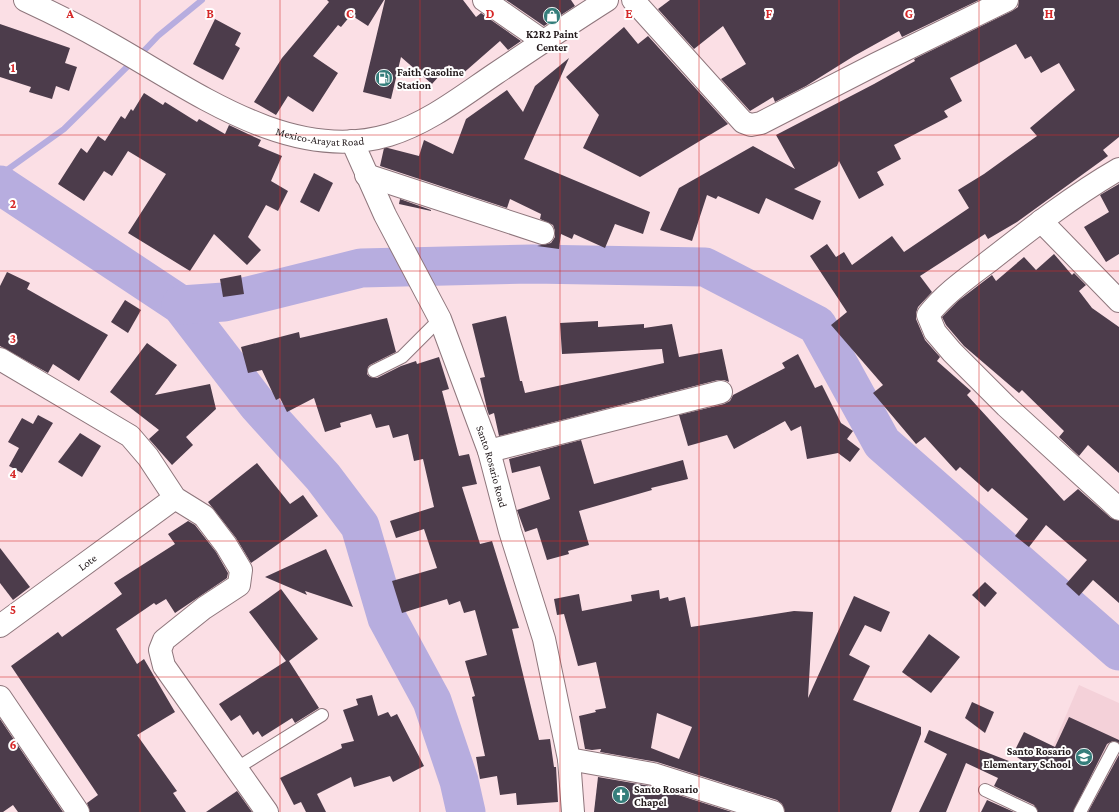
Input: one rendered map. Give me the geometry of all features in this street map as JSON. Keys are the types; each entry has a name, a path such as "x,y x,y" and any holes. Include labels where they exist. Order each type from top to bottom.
{"street":[{"name":"Mexico-Arayat Road","path":"25,0 107,42 161,74 236,115 282,132 312,139 352,141 389,135 435,115 543,41 607,0"},
{"path":"484,0 543,41"},
{"path":"633,0 743,122 751,125 761,123 780,114 876,64 1007,0"},
{"name":"Santo Rosario Road","path":"352,141 385,216 440,319 489,451 510,532 544,639 569,759 573,812"},
{"path":"1119,169 1097,182 1041,221 944,298 928,315 935,332 952,352 1006,406 1119,509"},
{"path":"366,175 542,233"},
{"path":"1041,221 1119,301"},
{"path":"0,359 130,436 148,457 175,498 204,516 241,570 238,585 204,608 164,640 160,650 164,666 267,812"},
{"path":"489,451 721,392"},
{"name":"Lote","path":"0,626 175,498"},
{"path":"0,697 78,812"},
{"path":"569,759 653,774 773,812"}],"lane":[{"path":"374,371 402,357 440,319"},
{"path":"237,768 322,716"},
{"path":"1080,812 1114,748"},
{"path":"985,790 1031,812"}],"shaded area":[{"name":"Santo Rosario Elementary School","path":"1079,685 1119,703 1119,812 1027,812 1025,811"}],"building":[{"path":"327,0 384,0 368,26 351,15 341,27 338,25 313,56 338,73 313,112 288,96 276,115 254,102 282,58 329,2"},
{"path":"385,0 463,0 476,17 481,13 521,41 508,50 500,41 460,76 449,65 432,84 401,57 391,99 363,92"},
{"path":"506,0 571,0 575,6 544,26"},
{"path":"670,0 979,0 902,37 899,31 854,56 806,86 775,102 773,97 750,111 721,79 746,64 723,26 694,49 658,9"},
{"path":"1019,0 1119,0 1119,137 1103,150 1108,156 1017,222 988,239 985,234 920,276 932,292 918,307 916,319 925,340 940,357 937,361 971,391 967,395 1064,501 1078,489 1111,518 1119,521 1119,603 1093,580 1079,596 1066,584 1087,560 1046,525 1029,547 1015,536 1028,519 992,488 988,492 960,467 956,471 925,437 916,444 873,393 883,385 831,325 847,312 810,256 827,244 836,257 844,252 852,265 892,236 904,252 969,208 958,190 984,174 1037,136 1030,128 1075,90 1059,63 1041,73 1031,56 1025,59 1016,44 950,78 962,101 944,111 948,117 894,145 901,159 877,172 884,185 859,199 839,161 837,166 794,189 821,201 813,220 766,198 759,214 718,196 716,199 707,195 692,241 660,230 679,188 753,146 795,169 776,135 874,84 915,61 914,59 1012,11 1018,7"},
{"path":"215,19 241,33 235,45 240,48 223,80 193,64"},
{"path":"0,24 70,48 65,63 77,67 69,91 56,86 52,99 29,92 31,87 0,77"},
{"path":"624,27 638,44 648,36 728,124 640,177 583,148 599,115 566,77"},
{"path":"569,58 524,159 650,212 643,234 615,224 605,248 574,234 572,239 561,234 559,249 537,246 551,243 555,237 553,225 540,219 541,214 510,199 507,208 380,166 384,148 419,156 424,140 453,154 466,119 507,90 523,112 535,86"},
{"path":"144,93 163,105 165,102 197,122 199,119 225,134 229,125 261,140 258,146 282,156 271,181 288,191 278,211 266,205 248,237 261,250 247,265 214,234 190,271 128,233 166,174 128,151 112,176 104,171 84,201 58,184 81,148 87,153 98,136 105,141 121,116 125,119 131,109 133,111"},
{"path":"314,173 333,183 319,212 300,202"},
{"path":"1119,184 1119,254 1106,262 1084,227 1109,212 1100,195"},
{"path":"400,199 431,210 431,211 399,204"},
{"path":"1054,254 1072,275 1074,273 1086,285 1079,291 1092,308 1119,327 1119,473 1088,445 1079,456 1059,437 1064,431 1022,390 1019,393 964,346 946,325 942,317 958,301 992,275 996,281 1024,257 1036,270"},
{"path":"7,272 30,283 27,289 108,335 79,381 53,364 48,373 0,346 0,286"},
{"path":"241,275 244,294 223,297 220,279"},
{"path":"125,300 141,310 128,333 111,322"},
{"path":"506,316 520,381 522,381 525,393 664,363 662,349 562,354 560,323 598,321 598,327 644,324 644,328 672,324 679,357 722,349 729,382 718,380 499,436 494,413 489,415 487,409 480,378 485,377 472,324"},
{"path":"387,318 396,352 370,365 368,367 367,374 370,377 377,378 401,366 416,361 417,364 439,357 449,389 442,391 459,456 469,454 477,484 462,487 480,544 492,541 519,628 512,629 539,740 550,739 554,767 556,767 558,802 517,805 516,793 500,795 497,776 480,779 476,757 485,756 472,697 475,696 465,661 487,655 475,610 464,613 460,601 449,605 447,599 402,613 392,581 437,568 424,529 396,538 390,521 434,507 423,459 414,461 408,434 393,438 389,425 376,428 371,414 340,423 341,427 325,432 314,398 287,412 280,398 276,400 262,370 248,373 241,347 299,332 300,338"},
{"path":"147,343 177,365 155,395 210,384 216,409 186,437 193,445 172,465 149,439 159,430 110,392"},
{"path":"798,354 815,388 822,385 841,423 853,431 847,439 860,449 850,462 838,453 807,459 801,426 791,431 785,421 734,449 727,435 688,446 679,415 724,404 730,401 733,395 785,368 782,363"},
{"path":"38,415 53,423 22,473 9,466 19,448 8,442 22,418 33,424"},
{"path":"80,433 101,446 82,477 58,462"},
{"path":"581,440 594,484 683,460 688,479 651,488 652,490 579,511 589,545 568,551 569,554 547,560 537,528 525,532 517,510 550,499 540,466 512,473 509,459"},
{"path":"257,463 290,504 303,495 318,516 251,563 236,538 208,502"},
{"path":"188,521 195,525 216,552 228,573 227,578 175,613 166,599 156,605 154,603 116,629 137,664 144,659 175,712 137,735 177,791 173,793 186,812 90,812 87,803 98,795 11,666 58,632 62,637 122,594 114,583 175,544 168,534"},
{"path":"0,548 30,587 13,600 0,583"},
{"path":"326,549 353,607 305,591 307,595 265,577"},
{"path":"985,582 997,593 985,607 972,595"},
{"path":"281,589 318,639 289,661 319,708 295,723 292,718 262,737 258,731 253,735 240,715 231,721 219,704 286,661 249,612"},
{"path":"659,590 660,599 668,597 669,601 685,597 691,627 794,611 813,612 808,698 854,596 890,612 881,632 865,625 849,655 870,666 853,700 921,727 921,734 891,812 785,812 782,804 777,800 657,762 600,752 601,749 585,749 579,716 596,712 595,710 606,708 596,662 578,666 564,614 557,615 554,599 579,594 582,611 632,601 631,595","holes":["657,713 692,727 679,759 651,748"]},
{"path":"929,634 960,657 931,693 902,672"},
{"path":"372,695 378,716 388,712 391,717 397,714 424,766 393,782 390,776 354,787 351,777 317,794 326,812 306,812 301,802 294,805 280,778 342,748 341,744 354,741 343,710 358,705 356,699"},
{"path":"972,702 994,712 985,733 965,718"},
{"path":"1069,717 1119,740 1119,743 1113,741 1107,744 1073,812 1038,812 1034,805 994,786 998,778 966,763 946,812 919,812 947,754 924,742 929,730 1032,770 1033,769 1013,754 1024,732 1055,747"},
{"path":"0,719 63,812 18,812 13,805 3,812 0,812"},
{"path":"1119,755 1119,812 1088,812"},
{"path":"598,777 650,786 732,812 594,812"},
{"path":"237,791 252,812 206,812"},
{"path":"987,800 1014,812 981,812"}],"waterway":[{"path":"139,56 158,36 202,0"},
{"path":"0,175 64,129 132,62"},
{"path":"0,185 181,305 257,404 323,477 360,526 387,618 432,701 459,781 466,812"},
{"path":"181,305 224,302 361,268 532,264 705,267 817,325 882,443 1119,651"}],"place":[{"name":"K2R2 Paint Center","path":"552,16"},
{"name":"Faith Gasoline Station","path":"384,78"},
{"name":"Santo Rosario Elementary School","path":"1084,757"},
{"name":"Santo Rosario Chapel","path":"621,795"}]}
